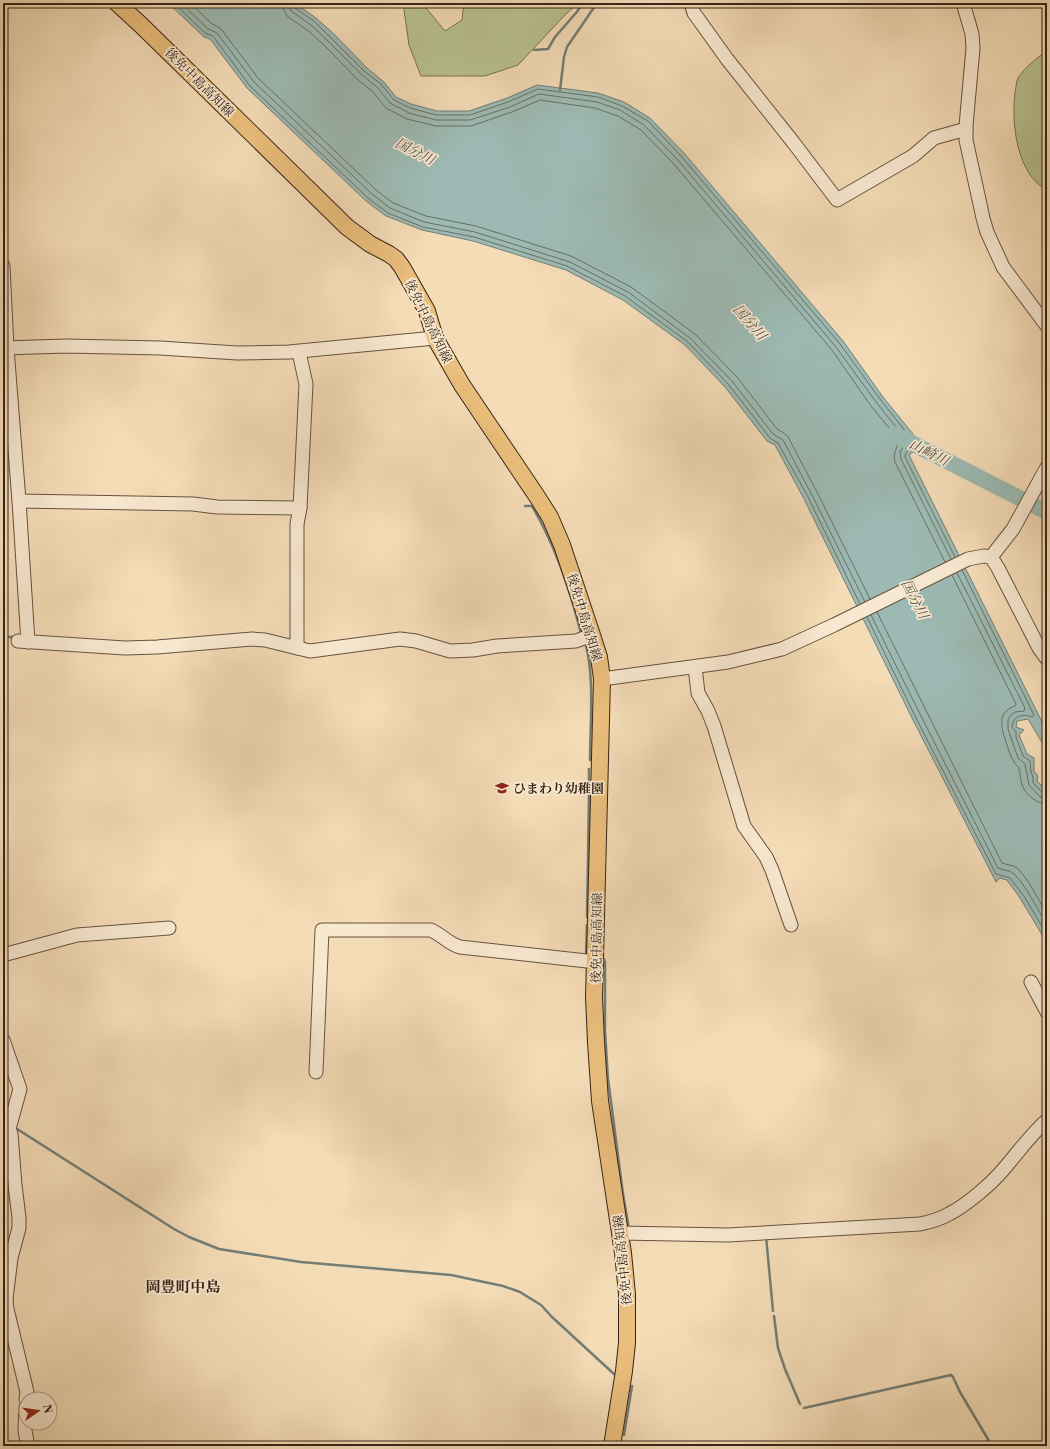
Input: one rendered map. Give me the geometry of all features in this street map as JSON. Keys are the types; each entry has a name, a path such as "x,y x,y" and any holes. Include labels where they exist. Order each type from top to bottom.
{"main road":[{"name":"後免中島高知線","path":"117,3 141,24 346,227 370,244 396,259 426,311 435,338 462,385 550,517 562,545 599,657 602,679 594,997 600,1094 626,1286 627,1343 622,1390 612,1446"}],"street":[{"path":"691,3 694,13 727,60 793,142 836,200 913,156 934,138 966,129"},
{"path":"963,3 972,34 973,48 966,129 968,151 987,232 1003,267 1047,326"},
{"path":"3,266 5,348 19,501 23,641 144,648 252,639 265,640 310,651 400,639 416,641 450,651 576,640 592,636"},
{"path":"5,348 66,346 160,348 237,353 299,352 435,338"},
{"path":"297,648 297,524 300,508 306,384 299,352"},
{"path":"991,557 1013,529 1047,467"},
{"path":"19,501 193,504 217,507 300,508"},
{"path":"602,679 728,662 782,649 834,626 968,559 984,556 991,557 998,568 1039,648 1047,659"},
{"path":"695,667 698,693 712,720 744,826 766,857 791,925"},
{"path":"3,955 77,935 169,928"},
{"path":"316,1072 322,930 431,930 439,934 454,946 596,962"},
{"path":"1031,982 1047,1012"},
{"path":"3,1040 20,1089 8,1126 11,1134 15,1185 20,1218 19,1228 11,1258 7,1304 27,1391"},
{"path":"620,1233 736,1234 920,1224 932,1221 946,1216 956,1210 995,1178 1038,1128 1047,1120"},
{"path":"24,1431 28,1446"}],"green space":[{"path":"403,3 422,3 445,31 462,20 464,3 578,3 518,65 485,76 421,76 409,45"},
{"path":"1047,51 1047,190 1037,183 1029,173 1023,161 1015,133 1014,105 1018,78 1028,66"}],"water":[{"name":"国分川","path":"168,3 295,3 316,18 334,34 367,68 384,82 396,97 411,104 437,111 469,111 507,98 537,85 598,93 624,102 650,118 684,153 843,341 883,397 913,434 913,452 909,455 1047,732 1047,751 1028,719 1017,721 1016,727 1024,730 1019,735 1027,754 1034,758 1034,771 1038,776 1037,781 1047,791 1047,943 1020,898 1007,880 1000,878 996,882 914,722 804,499 775,445 767,441 725,387 685,345 623,300 566,270 473,241 422,230 386,216 366,201 247,88 210,39 204,37"}],"waterway":[{"path":"534,50 548,49 555,37 583,3"},
{"path":"560,90 564,57 567,47 597,3"},
{"name":"山崎川","path":"894,434 1047,512"},
{"path":"525,506 532,506 548,536 567,584 581,634"},
{"path":"3,637 15,637"},
{"path":"585,642 591,685 590,760"},
{"path":"589,769 589,786"},
{"path":"587,917 589,793"},
{"path":"587,925 587,955"},
{"path":"604,959 605,1031 608,1079 629,1229"},
{"path":"14,1127 174,1229 189,1237 219,1249 301,1262 451,1275 503,1286 520,1292 541,1305 614,1374"},
{"path":"766,1236 773,1311"},
{"path":"774,1316 778,1348 800,1404"},
{"path":"804,1408 951,1375 992,1446"},
{"path":"624,1435 632,1386"},
{"path":"623,1442 637,1446"}],"place":[{"name":"ひまわり幼稚園","path":"502,788"}],"district":[{"name":"岡豊町中島","path":"183,1287"}]}
